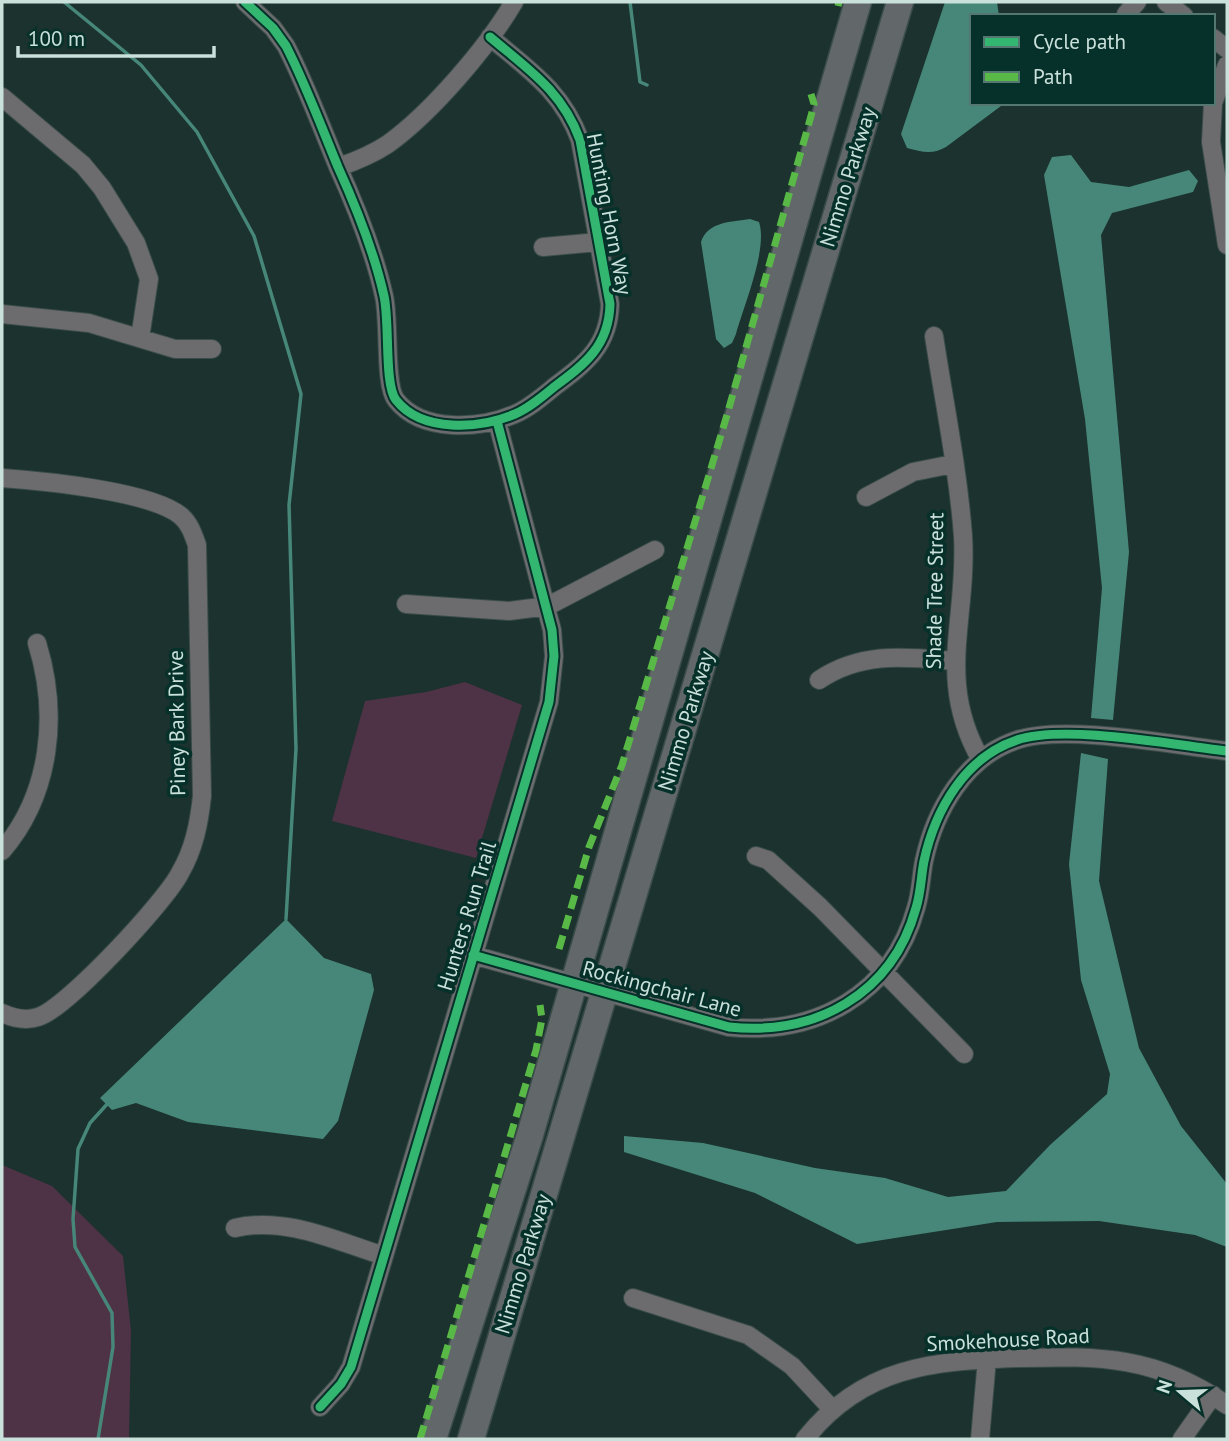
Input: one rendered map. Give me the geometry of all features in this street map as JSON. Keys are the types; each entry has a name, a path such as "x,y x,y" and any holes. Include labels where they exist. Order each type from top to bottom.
{"highway":[{"name":"Nimmo Parkway","path":"433,1439 530,1135 858,2"},
{"name":"Nimmo Parkway","path":"471,1439 900,2"}],"street":[{"path":"339,167 368,155 405,131 490,37 514,2"},
{"path":"1166,2 1181,14"},
{"name":"Hunting Horn Way","path":"256,5 286,46 365,231 389,322 388,374 391,393 408,411 436,422 479,424 497,421 530,406 598,350 606,334 610,304 580,140 573,121 552,89 490,37"},
{"path":"1215,98 1227,65"},
{"path":"2,97 83,165 102,187 136,243 149,279 139,338"},
{"path":"1213,105 1212,142 1227,245"},
{"path":"543,247 598,242"},
{"path":"2,314 57,317 182,350 212,349"},
{"name":"Shade Tree Street","path":"934,336 963,539 955,661 961,717 981,761"},
{"name":"Hunters Run Trail","path":"320,1408 341,1384 351,1367 549,702 554,656 548,606 497,421"},
{"path":"866,497 913,472 953,464"},
{"name":"Piney Bark Drive","path":"2,478 102,490 170,509 187,523 197,545 202,796 196,837 180,874 134,930 51,1012 29,1019 2,1013"},
{"path":"407,604 509,611 548,606 654,550"},
{"path":"3,849 29,811 46,755 50,704 37,643"},
{"path":"819,680 849,663 875,657 955,661"},
{"name":"Rockingchair Lane","path":"473,955 729,1027 768,1029 796,1025 836,1010 855,998 883,970 898,950 916,909 924,863 940,811 963,778 981,761 1017,740 1060,733 1227,751"},
{"path":"756,856 768,860 883,970 964,1054"},
{"path":"235,1228 254,1223 282,1225 384,1256"},
{"path":"633,1298 748,1335 792,1366 832,1409"},
{"name":"Smokehouse Road","path":"805,1439 832,1409 856,1392 897,1372 953,1360 1085,1357 1114,1359 1162,1370 1220,1400"},
{"path":"980,1439 986,1359"},
{"path":"1182,1439 1220,1400"}],"shaded area":[{"path":"945,2 997,2 999,14 970,14 970,105 1002,105 946,147 936,151 922,152 907,148 901,134"},
{"path":"1071,155 1091,182 1129,187 1189,170 1198,181 1193,192 1112,213 1101,235 1129,552 1113,720 1091,718 1102,588 1085,419 1044,175 1052,157"},
{"path":"750,219 759,222 761,233 758,262 736,334 732,343 724,348 716,339 701,242 704,235 715,226"},
{"path":"465,682 522,705 476,858 332,821 365,701 426,692"},
{"path":"1081,753 1108,759 1099,881 1139,1048 1181,1126 1227,1184 1227,1247 1195,1235 1099,1221 997,1222 857,1244 755,1193 624,1152 624,1136 703,1143 815,1168 885,1178 948,1197 1006,1191 1050,1145 1107,1094 1110,1074 1081,980 1069,864"},
{"path":"286,919 324,958 371,974 374,990 338,1121 323,1139 188,1122 136,1103 112,1110 100,1098"},
{"path":"2,1165 52,1186 123,1256 131,1331 129,1439 2,1439"}],"waterway":[{"path":"64,2 141,65 197,132 254,236 301,394 289,505 296,749 286,919"},
{"path":"630,2 640,82 647,85"},
{"path":"98,1439 113,1347 112,1313 75,1247 73,1219 78,1149 90,1123 109,1102"}],"marked path":[{"path":"838,6 839,2"},
{"path":"559,949 589,847 622,765 727,415 811,116 814,104 811,94"},
{"path":"420,1439 536,1050 542,1019 540,1005"}],"cycle path":[{"path":"245,2 273,28 286,46 364,230 384,296 392,392 407,411 436,423 452,425 501,419 530,405 585,362 600,343 609,319 610,304 580,140 573,123 543,82 490,37"},
{"path":"320,1407 341,1384 351,1367 549,702 554,656 552,630 497,421"},
{"path":"473,955 729,1027 761,1028 791,1024 820,1016 846,1004 869,986 889,965 905,938 916,908 929,842 945,805 968,772 999,748 1017,740 1063,734 1120,737 1227,751"}]}
